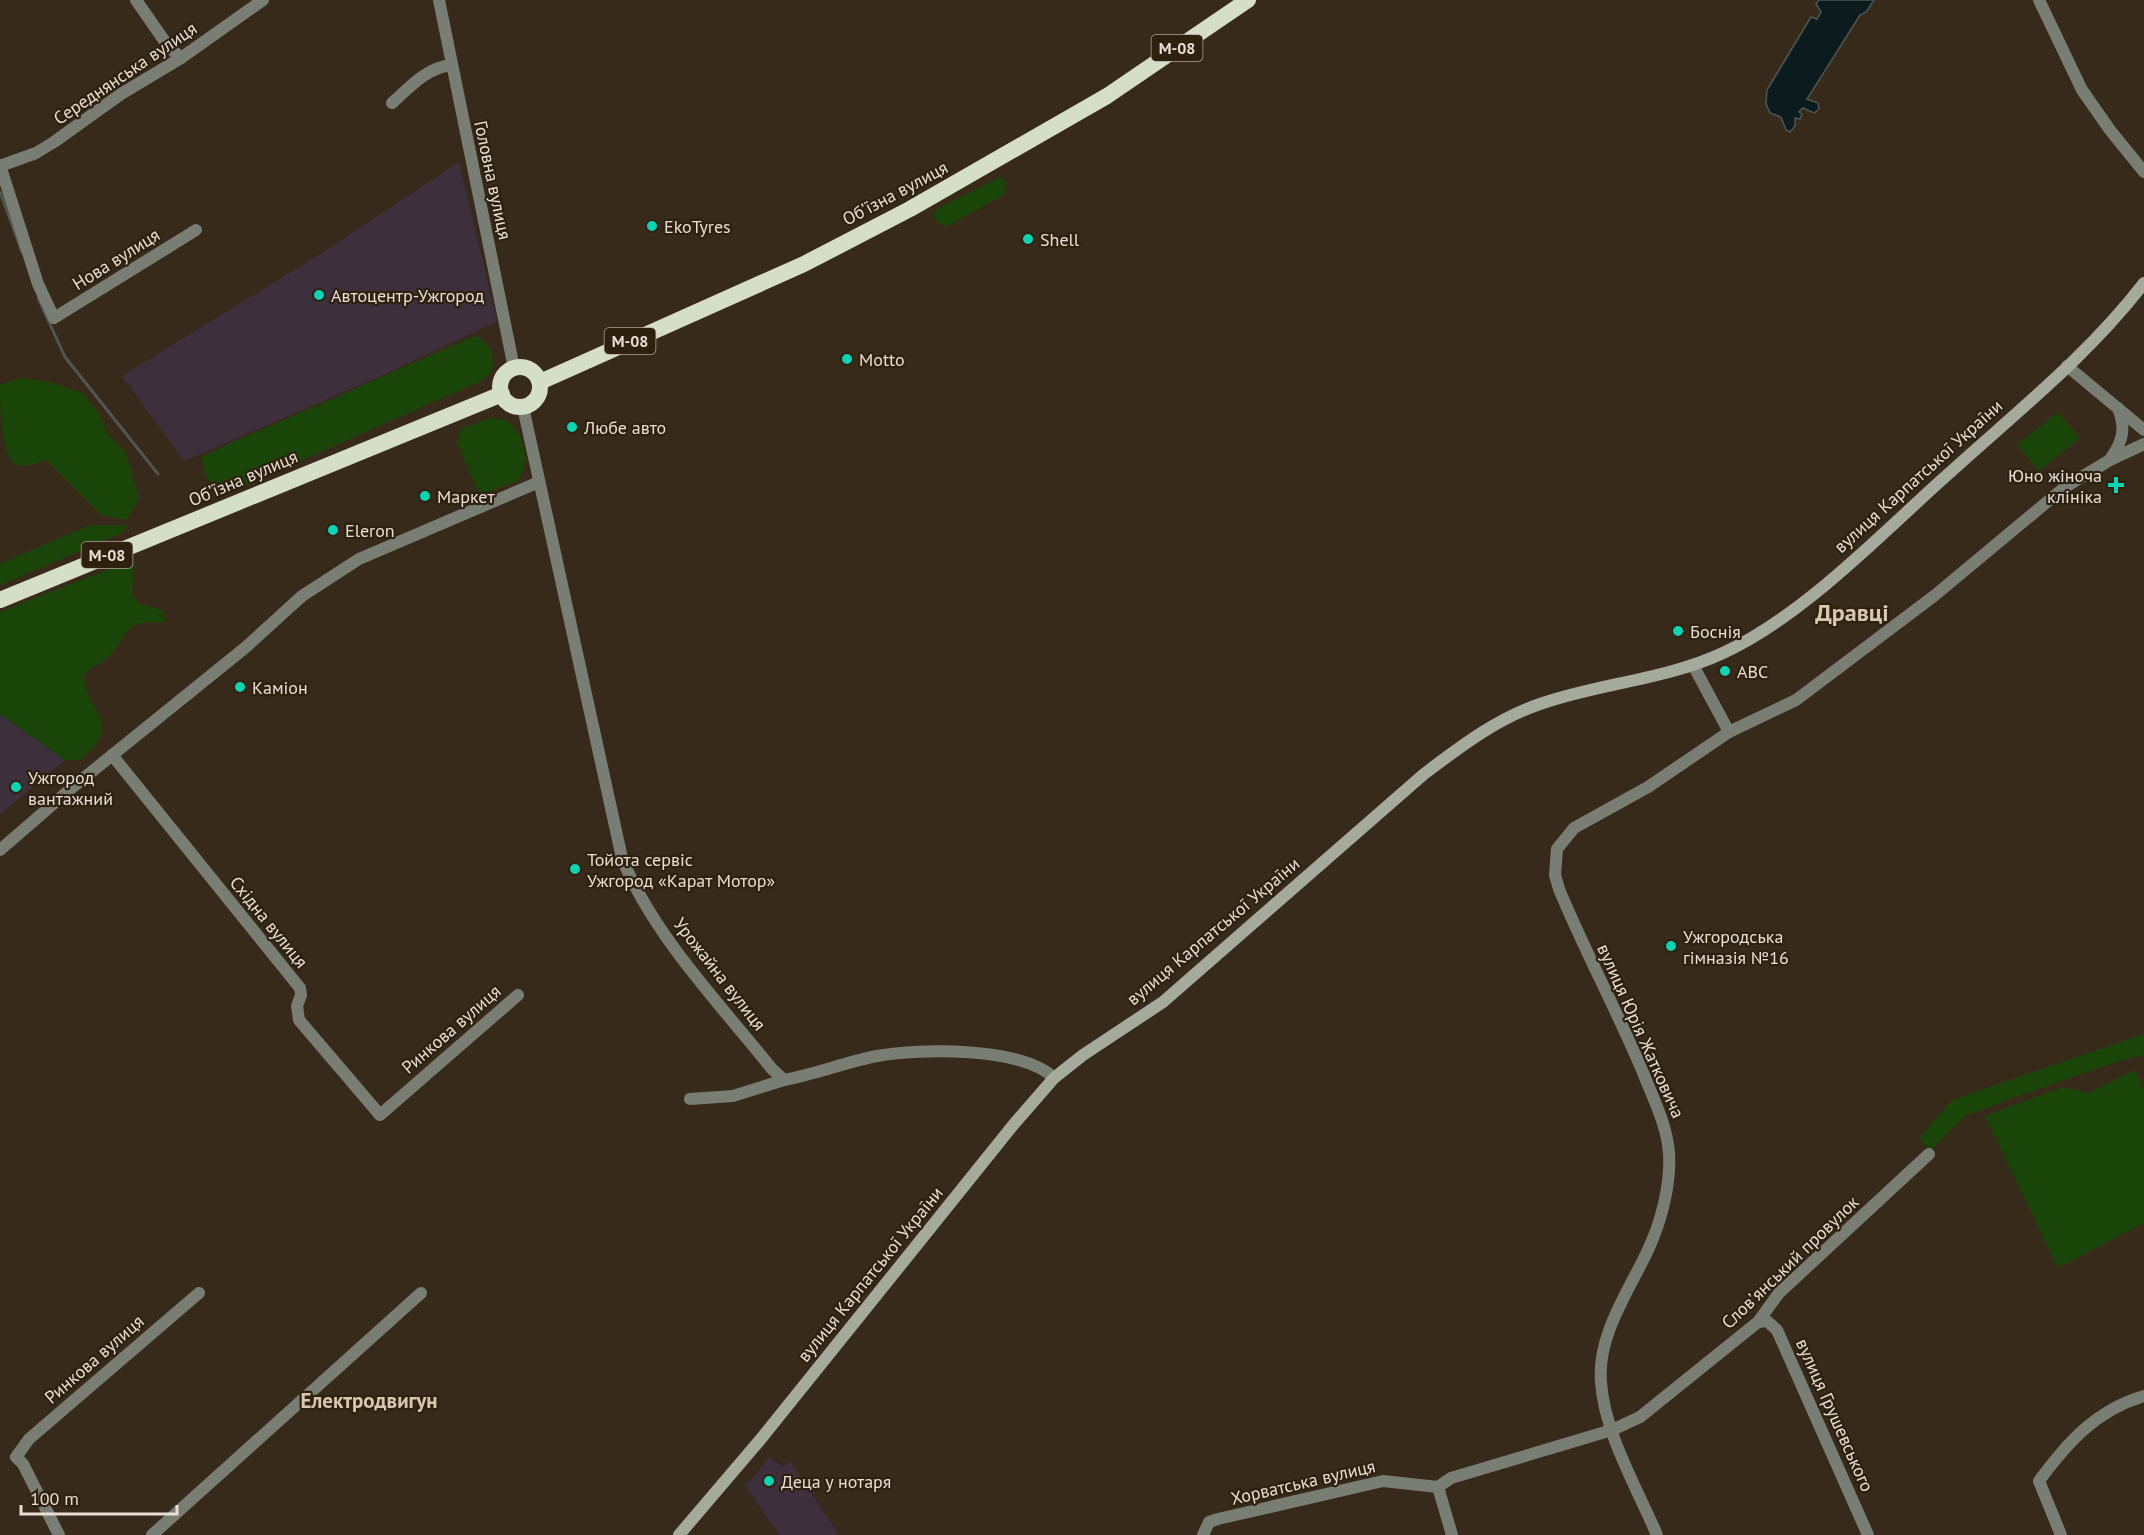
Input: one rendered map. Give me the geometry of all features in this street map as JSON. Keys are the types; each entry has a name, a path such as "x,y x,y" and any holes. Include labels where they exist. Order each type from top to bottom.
{"highway":[{"name":"Обʼїзна вулиця","path":"540,382 804,264 910,209 1107,96 1248,0"},
{"path":"514,368 527,368 537,376 540,382 539,395 530,405 523,407 510,404 502,394 501,381 509,370 514,368"},
{"name":"Обʼїзна вулиця","path":"0,600 502,394"}],"main road":[{"name":"вулиця Карпатської України","path":"679,1535 760,1440 1014,1124 1054,1078 1096,1046 1163,1002 1399,795 1465,743 1508,718 1540,704 1693,665 1737,647 1808,598 2067,366 2114,320 2144,283"}],"street":[{"path":"136,0 168,46 181,58"},
{"name":"Середнянська вулиця","path":"0,165 36,153 54,142 121,94 181,58 263,0"},
{"name":"Головна вулиця","path":"439,0 514,368"},
{"path":"2039,0 2082,90 2144,172"},
{"path":"392,103 423,75 441,66 451,65"},
{"name":"Нова вулиця","path":"0,165 38,284 54,318 196,230"},
{"path":"2067,366 2144,430"},
{"path":"0,850 112,755 250,644 302,596 359,559 539,482 523,407"},
{"path":"2110,460 2120,444 2124,430 2118,407"},
{"name":"вулиця Юрія Жатковича","path":"1657,1535 1612,1430 1601,1383 1604,1346 1649,1248 1659,1219 1668,1180 1667,1136 1654,1100 1571,918 1555,875 1554,860 1563,838 1574,828 1648,787 1729,732 1796,700 1934,596 2065,487 2110,460 2144,444"},
{"name":"Урожайна вулиця","path":"539,482 616,834 633,885 668,937 772,1069 784,1080"},
{"path":"1693,665 1729,732"},
{"name":"Східна вулиця","path":"112,755 300,988 301,995 297,1006 299,1020 380,1114"},
{"name":"Ринкова вулиця","path":"380,1114 518,995"},
{"path":"690,1099 733,1096 877,1056 927,1050 1001,1057 1037,1065 1054,1078"},
{"name":"Словʼянський провулок","path":"1612,1430 1640,1417 1758,1322 1779,1293 1929,1154"},
{"name":"Ринкова вулиця","path":"59,1535 23,1464 16,1457 28,1439 199,1293"},
{"path":"152,1535 421,1293"},
{"name":"вулиця Грушевського","path":"1758,1322 1767,1322 1777,1330 1868,1535"},
{"path":"2061,1535 2038,1481 2084,1428 2103,1413 2144,1396"},
{"path":"1452,1535 1438,1487 1451,1478 1612,1430"},
{"name":"Хорватська вулиця","path":"1203,1535 1209,1522 1383,1481 1438,1487"}],"shaded area":[{"path":"1819,0 1874,0 1866,12 1860,15 1807,99 1818,103 1819,109 1814,113 1803,108 1799,112 1802,114 1800,119 1795,118 1795,126 1790,132 1786,130 1781,117 1770,113 1766,104 1767,90 1811,17 1817,19 1821,12 1816,4"},
{"path":"459,162 497,321 385,374 184,461 122,376 325,251"},
{"name":"Ужгород вантажний","path":"0,714 65,760 0,814"},
{"path":"769,1457 783,1467 790,1461 839,1535 779,1535 744,1484 751,1480"}],"green space":[{"path":"1000,177 1006,181 1005,194 946,227 935,220 934,213 937,209"},
{"path":"475,336 491,351 493,361 491,373 481,381 239,488 223,489 217,487 208,478 202,456"},
{"path":"20,378 45,381 82,393 98,412 108,435 126,452 139,499 126,520 101,515 46,460 32,465 15,464 10,457 3,433 0,385"},
{"path":"2058,412 2080,438 2039,471 2017,445"},
{"path":"490,418 505,421 513,426 524,446 525,461 517,481 480,495 456,441 460,435 460,429"},
{"path":"90,525 126,525 124,532 0,585 0,564"},
{"path":"129,561 135,563 132,594 138,603 163,611 165,623 151,622 134,626 128,630 106,659 86,673 84,676 87,690 103,727 101,736 94,747 80,760 65,760 0,714 0,612"},
{"path":"2144,1034 2144,1054 1966,1115 1932,1149 1925,1146 1920,1137 1952,1100"},
{"path":"2135,1070 2144,1091 2144,1223 2058,1268 1985,1116 2063,1087 2088,1093"}],"waterway":[{"path":"0,192 22,252"},
{"path":"38,298 65,357 158,474"}],"place":[{"name":"EkoTyres","path":"652,226"},
{"name":"Shell","path":"1028,239"},
{"name":"Автоцентр-Ужгород","path":"319,295"},
{"name":"Motto","path":"847,359"},
{"name":"Любе авто","path":"572,427"},
{"name":"Юно жіноча клініка","path":"2116,485"},
{"name":"Маркет","path":"425,496"},
{"name":"Eleron","path":"333,530"},
{"name":"Боснія","path":"1678,631"},
{"name":"ABC","path":"1725,671"},
{"name":"Каміон","path":"240,687"},
{"name":"Ужгород вантажний","path":"16,787"},
{"name":"Тойота сервіс Ужгород «Карат Мотор»","path":"575,869"},
{"name":"Ужгородська гімназія №16","path":"1671,946"},
{"name":"Деца у нотаря","path":"769,1481"}],"district":[{"name":"Дравці","path":"1852,612"},
{"name":"Електродвигун","path":"369,1400"}]}
